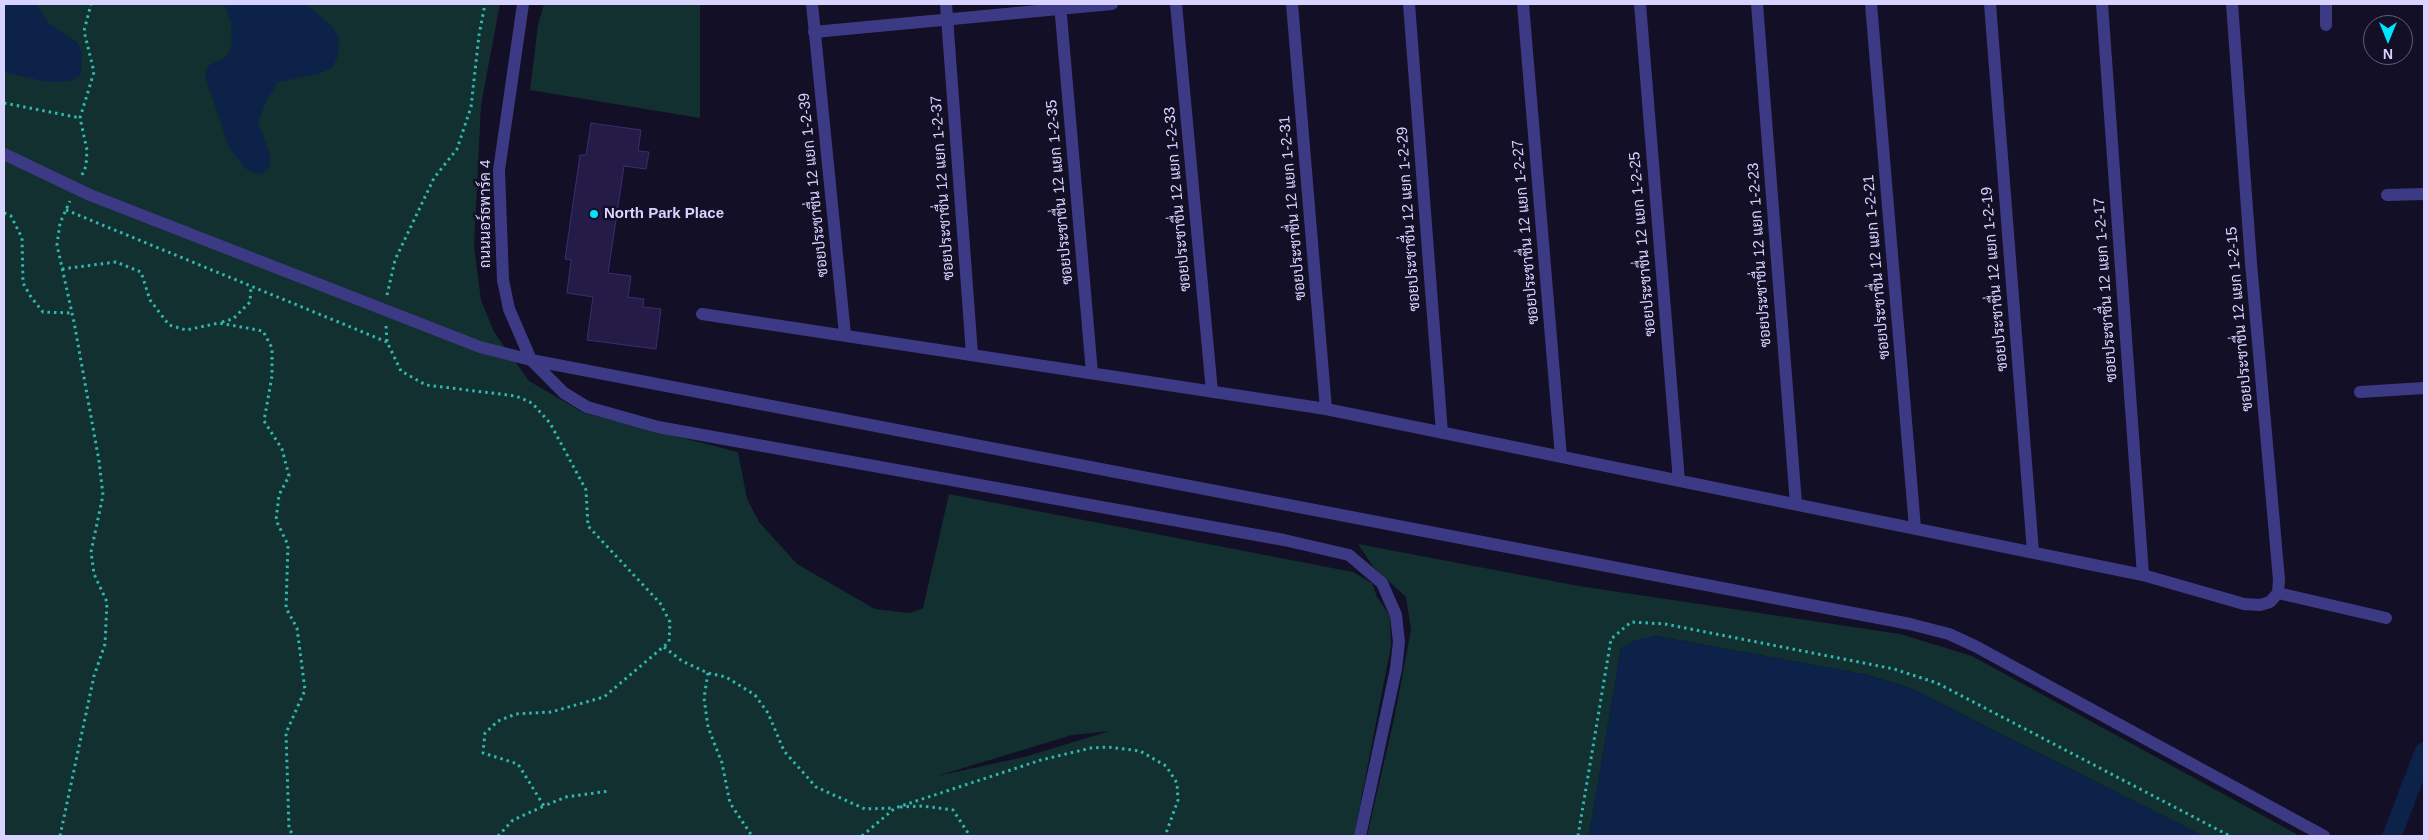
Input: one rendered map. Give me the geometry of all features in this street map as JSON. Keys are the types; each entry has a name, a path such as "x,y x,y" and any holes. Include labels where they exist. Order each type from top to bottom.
{"street":[{"name":"ถนนนอร์ธพาร์ค 4","path":"523,4 499,170 503,280 509,310 531,360"},
{"name":"ซอยประชาชื่น 12 แยก 1-2-39","path":"812,4 845,335"},
{"name":"ซอยประชาชื่น 12 แยก 1-2-37","path":"946,4 972,354"},
{"path":"814,32 947,20 1060,6 1112,4"},
{"name":"ซอยประชาชื่น 12 แยก 1-2-33","path":"1176,4 1212,392"},
{"name":"ซอยประชาชื่น 12 แยก 1-2-31","path":"1292,4 1326,409"},
{"name":"ซอยประชาชื่น 12 แยก 1-2-29","path":"1409,4 1442,433"},
{"name":"ซอยประชาชื่น 12 แยก 1-2-27","path":"1523,4 1561,457"},
{"name":"ซอยประชาชื่น 12 แยก 1-2-25","path":"1640,4 1679,481"},
{"name":"ซอยประชาชื่น 12 แยก 1-2-23","path":"1757,4 1796,504"},
{"name":"ซอยประชาชื่น 12 แยก 1-2-21","path":"1871,4 1915,528"},
{"name":"ซอยประชาชื่น 12 แยก 1-2-19","path":"1990,4 2033,552"},
{"name":"ซอยประชาชื่น 12 แยก 1-2-17","path":"2102,4 2143,575"},
{"name":"ซอยประชาชื่น 12 แยก 1-2-15","path":"2232,4 2278,593"},
{"path":"2326,4 2326,25"},
{"name":"ซอยประชาชื่น 12 แยก 1-2-35","path":"1060,6 1092,373"},
{"path":"4,154 76,188 480,348 531,360 1910,624 1949,634 1975,646 2324,836"},
{"path":"2387,195 2424,194"},
{"path":"702,314 1326,409 2143,575 2244,604 2260,605 2270,602 2278,593 2386,618"},
{"path":"531,360 564,393 587,407 658,427 1284,540 1350,555 1382,583 1396,615 1399,642 1396,670 1360,836"},
{"path":"2360,392 2424,388"}],"path":[{"path":"60,836 94,676 105,644 107,602 94,574 91,552 103,495 72,313 57,245 60,223 86,166 86,150 80,118 94,72 84,31 91,4"},
{"path":"485,4 479,35 471,107 457,149 434,178 395,260 386,302 387,342 400,371 426,385 516,396 532,403 550,423 586,490 588,526 660,603 670,622 669,642 604,698 551,712 516,714 498,721 485,733 482,753 518,764 544,806"},
{"path":"4,104 80,118"},
{"path":"66,210 387,342"},
{"path":"4,213 11,216 22,238 23,283 31,296 43,312 72,313"},
{"path":"62,268 116,262 141,272 150,300 169,325 186,330 233,319 250,302 251,286"},
{"path":"219,323 263,331 272,348 272,376 264,420 282,449 289,476 279,495 276,520 288,544 286,608 297,628 305,690 286,733 289,829 294,836"},
{"path":"1578,836 1611,639 1631,622 1665,624 1894,669 1937,683 2230,836"},
{"path":"664,647 682,661 708,673 726,677 755,695 768,713 784,751 816,787 865,809 923,806 952,810 970,836"},
{"path":"708,673 704,698 708,727 722,764 730,803 752,836"},
{"path":"862,836 895,808 1042,760 1091,748 1108,747 1140,751 1166,766 1177,783 1178,800 1165,836"},
{"path":"498,836 513,820 566,797 609,791"}],"green space":[{"path":"4,4 500,4 481,105 474,246 481,300 494,332 529,381 584,413 738,452 747,499 759,522 797,564 875,609 910,613 923,608 949,494 1353,572 1372,583 1377,597 1390,616 1391,646 1354,836 4,836","holes":["1110,731 1024,757 937,776 1072,735"]},
{"path":"544,4 700,4 700,118 530,90 538,25"},
{"path":"1358,544 1579,586 1900,634 1972,656 2300,836 2203,836 1910,688 1868,675 1656,636 1621,648 1589,836 1367,836 1394,719 1411,630 1406,597 1374,568"}],"water":[{"path":"4,4 36,4 49,23 78,43 82,54 81,74 72,81 47,82 4,72"},
{"path":"224,4 306,4 333,27 339,38 338,56 332,68 318,74 278,82 267,100 258,122 270,155 270,167 263,174 252,173 244,167 229,147 205,76 208,66 226,57 232,45 231,23"},
{"path":"1656,636 1868,675 1910,688 2203,836 1589,836 1621,648 1635,640"}],"building":[{"name":"North Park Place","path":"591,123 641,130 638,151 649,152 646,169 624,166 608,273 631,276 628,297 644,299 643,307 661,309 656,349 587,340 593,297 567,293 571,260 565,259 580,155 586,155"}],"waterway":[{"path":"2392,836 2424,752"}],"place":[{"name":"North Park Place","path":"594,214"}]}
